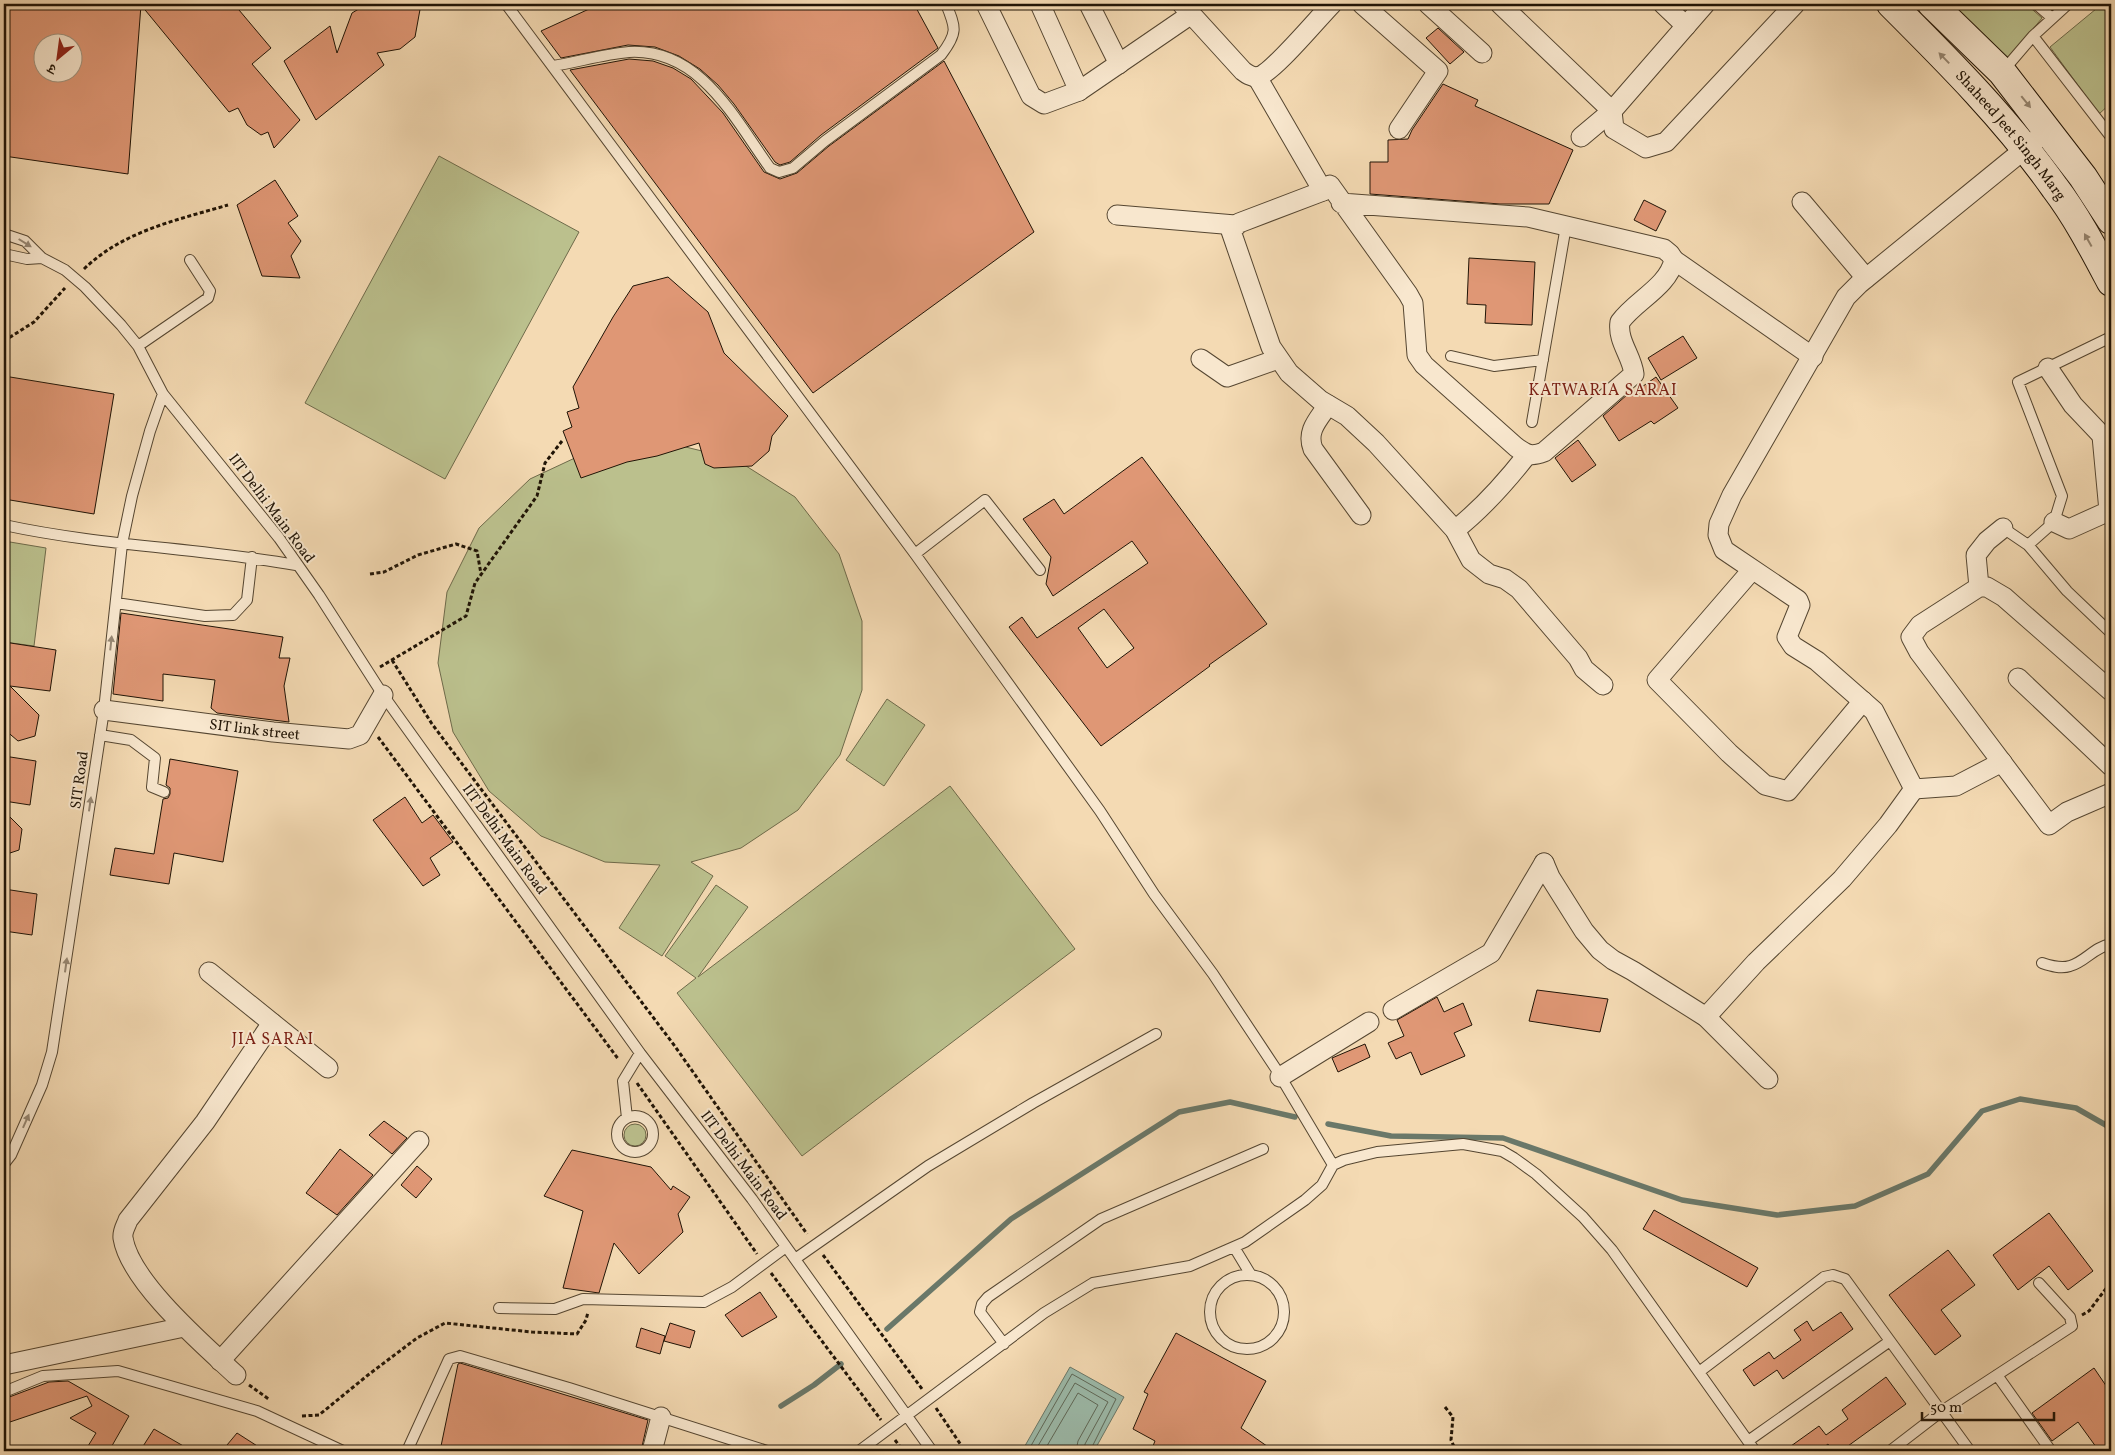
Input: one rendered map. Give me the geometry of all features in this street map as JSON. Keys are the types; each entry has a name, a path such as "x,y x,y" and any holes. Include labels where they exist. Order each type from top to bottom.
{"main road":[{"name":"Shaheed Jeet Singh Marg","path":"1891,4 1980,95 2026,150 2056,188 2109,274"},
{"name":"Shaheed Jeet Singh Marg","path":"1932,4 2002,72 2083,177 2111,220"}],"street":[{"path":"986,4 1033,98 1044,104 1079,91 1119,64 1186,10 1243,71 1251,76 1257,76 1271,69 1332,4"},
{"path":"1040,4 1079,91"},
{"path":"1090,4 1119,64"},
{"path":"1362,4 1438,70 1399,129"},
{"path":"1428,4 1482,53"},
{"path":"1500,4 1612,111 1614,129 1646,148 1666,142 1795,4"},
{"path":"1663,4 1686,26"},
{"path":"1581,136 1612,111 1705,4"},
{"path":"1257,76 1323,191"},
{"path":"1914,789 1874,711 1817,661 1793,646 1787,637 1800,605 1798,600 1724,550 1718,535 1719,524 1747,468 1774,426 1846,297 1866,278 2026,150 2048,130"},
{"path":"1117,215 1235,225 1323,191 1330,185 1341,203 1408,294 1412,304 1417,355 1424,365 1527,455 1534,456 1544,452 1634,374 1632,364 1620,336 1620,322 1665,278 1672,268 1674,260"},
{"path":"1802,202 1866,278"},
{"path":"1341,203 1528,217 1664,249 1674,260 1813,356"},
{"path":"1235,225 1231,234 1271,347 1289,373 1328,405 1347,416 1376,442 1455,530 1471,560 1489,574 1504,579 1520,589 1578,658 1584,669 1603,685"},
{"path":"1201,359 1227,377 1278,359"},
{"path":"2048,368 2073,405 2107,441 2109,511 2069,530 2054,522"},
{"path":"1328,405 1310,431 1309,439 1313,449 1361,515"},
{"path":"1455,530 1479,510 1527,455"},
{"path":"1979,587 1976,555 1987,541 2002,528"},
{"path":"1752,570 1657,680 1729,753 1765,785 1788,791 1863,701"},
{"path":"2111,691 2004,597 1987,587 1979,587 1920,625 1911,637 1919,652 2050,825 2066,812 2111,792"},
{"path":"2018,678 2111,766"},
{"name":"SIT link street","path":"104,710 273,732 348,739 360,735 383,695"},
{"path":"1914,789 1956,786 2002,762"},
{"path":"1706,1018 1756,962 1842,879 1888,825 1914,789"},
{"path":"1393,1010 1491,953 1544,863 1550,877 1584,932 1600,950 1706,1018 1768,1079"},
{"path":"209,972 328,1068"},
{"path":"1280,1077 1369,1022"},
{"path":"236,1376 184,1327 143,1279 127,1249 123,1230 134,1212 205,1122 272,1023"},
{"path":"220,1361 419,1142"},
{"path":"4,1365 184,1327"},
{"path":"652,1451 661,1417"}],"lane":[{"path":"506,4 915,554 1100,811 1154,894 1213,974 1280,1077 1333,1165"},
{"path":"553,66 629,52 667,57 689,68 709,85 770,168 779,172 786,171 941,54 954,34 954,24 946,4"},
{"path":"2036,4 2051,17"},
{"path":"2002,72 2051,17 2068,4"},
{"path":"2033,36 2111,137"},
{"path":"1532,422 1566,226"},
{"name":"IIT Delhi Main Road","path":"4,234 26,241 42,258 65,270 121,325 138,346 163,394 279,538 319,595 383,695 640,1053 795,1259 932,1451"},
{"name":"IIT Delhi Main Road","path":"4,254 27,259 42,258"},
{"path":"138,346 208,298 210,290 190,260"},
{"path":"2028,545 2054,522 2062,496 2018,382 2111,338"},
{"path":"1451,356 1494,366 1543,360"},
{"name":"SIT Road","path":"4,1164 10,1155 42,1085 52,1052 104,710 122,544 132,496 150,431 163,394"},
{"path":"915,554 985,500 1040,570"},
{"path":"4,525 55,536 252,557 296,564"},
{"path":"2002,528 2028,545 2067,591 2111,633"},
{"path":"116,603 206,616 233,615 247,600 252,557"},
{"path":"100,735 131,740 155,758 152,786 164,792"},
{"path":"2042,964 2058,967 2070,966 2101,946 2111,944"},
{"path":"795,1259 928,1166 1156,1034"},
{"path":"627,1118 623,1081 640,1053"},
{"path":"859,1451 1044,1313 1093,1283 1190,1266 1245,1242 1305,1200 1322,1185 1333,1165 1351,1158 1377,1152 1463,1144 1502,1152 1514,1158 1536,1174 1583,1217 1612,1250 1755,1451"},
{"path":"1004,1344 980,1312 982,1304 988,1297 1101,1219 1263,1149"},
{"path":"499,1308 555,1309 583,1299 704,1302 732,1288 786,1247"},
{"path":"1234,1247 1251,1275 1262,1278 1272,1285 1279,1294 1283,1306 1280,1328 1273,1338 1263,1345 1252,1348 1240,1348 1228,1344 1219,1336 1212,1325 1210,1313 1211,1300 1217,1289 1227,1280 1238,1276 1251,1275"},
{"path":"1699,1372 1824,1277 1833,1274 1845,1279 1970,1451"},
{"path":"1890,1451 1942,1411 2072,1326 2073,1321 2039,1282"},
{"path":"1748,1442 1890,1341"},
{"path":"407,1451 444,1368 449,1359 454,1356 476,1360 767,1451"},
{"path":"4,1392 43,1376 118,1371 257,1411 343,1451"},
{"path":"1997,1375 2051,1451"}],"path":[{"path":"4,341 34,322 94,259 114,246 166,223 228,205"},
{"path":"368,674 466,616 475,583 537,496 544,463 562,441"},
{"path":"370,574 384,572 418,555 456,544 477,551 481,574"},
{"path":"392,660 432,724 674,1044 815,1245 929,1398 965,1451"},
{"path":"2073,1321 2089,1311 2111,1282"},
{"path":"300,1417 319,1415 417,1338 444,1322 532,1332 577,1334 586,1320 591,1299"},
{"path":"236,1376 277,1406"},
{"path":"1445,1407 1453,1417 1452,1440 1456,1451"}],"green space":[{"path":"1952,4 2026,4 2042,18 2004,65"},
{"path":"2102,4 2111,4 2111,103 2099,114 2050,47"},
{"path":"439,156 579,232 445,479 305,403"},
{"path":"665,442 735,459 795,497 839,554 862,621 862,690 840,755 798,810 741,848 691,862 713,876 662,956 619,928 660,865 605,862 541,836 489,791 453,732 438,663 447,592 479,528 530,479 594,449"},
{"path":"4,541 46,548 34,646 4,642"},
{"path":"887,699 925,725 884,786 846,760"},
{"path":"950,786 1075,949 802,1156 677,993 696,978 665,956 716,885 748,907 698,977"},
{"path":"635,1124 643,1127 646,1135 643,1143 635,1146 627,1143 624,1135 627,1127"}],"water":[{"path":"1070,1367 1124,1397 1094,1451 1022,1451"}],"building":[{"path":"4,4 242,4 239,10 271,48 252,64 300,120 274,148 268,132 261,135 247,125 238,108 229,112 141,5 128,174 4,156"},
{"path":"367,4 421,4 415,37 400,49 377,53 384,65 316,120 284,61 330,26 337,53 352,13"},
{"path":"600,4 914,4 938,48 821,135 790,162 780,165 775,162 734,104 718,85 700,69 679,56 655,47 628,45 561,58 541,31"},
{"path":"1438,28 1464,52 1450,64 1426,38"},
{"path":"629,59 653,61 673,68 691,79 723,113 764,172 780,179 797,173 829,146 944,61 1034,232 813,393 570,70"},
{"path":"1443,84 1478,100 1475,106 1573,150 1549,204 1500,204 1370,194 1370,162 1388,162 1388,140 1408,139"},
{"path":"275,180 298,216 288,223 301,241 291,256 300,278 262,276 237,205"},
{"path":"1644,200 1666,211 1656,231 1634,220"},
{"path":"1469,258 1535,262 1532,325 1485,323 1486,305 1467,304"},
{"path":"668,277 708,312 724,353 788,416 772,436 769,451 752,466 714,468 705,464 699,443 657,456 627,462 581,478 563,431 572,427 567,412 579,408 573,387 633,286"},
{"path":"1683,336 1697,358 1661,380 1648,358"},
{"path":"4,376 114,394 94,514 4,499"},
{"path":"1656,377 1678,408 1654,424 1651,421 1619,441 1603,416 1628,394 1629,396"},
{"path":"1578,440 1596,465 1572,482 1555,458"},
{"path":"1142,457 1267,624 1101,746 1009,627 1022,617 1037,638 1148,563 1132,541 1053,596 1046,584 1051,557 1023,519 1054,499 1064,514","holes":["1104,609 1134,648 1107,668 1078,628"]},
{"path":"121,613 283,637 279,658 290,658 284,686 289,722 217,713 211,708 215,680 163,674 163,701 113,694"},
{"path":"4,642 56,650 50,691 10,686 39,715 35,736 18,741 4,729"},
{"path":"4,756 36,761 30,805 4,801"},
{"path":"170,759 238,771 223,862 174,853 169,884 110,875 115,848 154,854 163,799 168,798 170,794 170,788 166,785"},
{"path":"405,797 422,823 433,815 453,842 430,858 440,875 423,886 373,820"},
{"path":"4,811 22,829 19,850 4,855"},
{"path":"4,889 37,894 32,935 4,931"},
{"path":"1537,990 1608,999 1600,1032 1529,1021"},
{"path":"1437,997 1444,1012 1463,1003 1472,1025 1454,1033 1465,1056 1421,1075 1411,1052 1396,1059 1388,1043 1404,1036 1397,1020"},
{"path":"1365,1044 1370,1057 1338,1072 1332,1058"},
{"path":"384,1121 407,1138 392,1154 369,1135"},
{"path":"340,1149 373,1175 337,1215 306,1193"},
{"path":"572,1150 651,1167 671,1190 673,1186 690,1197 678,1214 683,1232 639,1274 614,1243 599,1293 563,1288 583,1211 544,1196"},
{"path":"417,1166 432,1179 416,1198 401,1185"},
{"path":"1654,1210 1758,1268 1747,1287 1643,1229"},
{"path":"2049,1213 2093,1271 2068,1290 2049,1266 2018,1290 1993,1255"},
{"path":"1948,1250 1975,1285 1941,1310 1961,1336 1935,1355 1889,1295"},
{"path":"760,1292 777,1317 742,1337 725,1315"},
{"path":"1841,1312 1853,1329 1783,1379 1777,1370 1754,1386 1743,1370 1769,1352 1774,1359 1801,1340 1794,1330 1807,1321 1813,1331"},
{"path":"670,1323 695,1331 690,1348 664,1341"},
{"path":"641,1328 665,1336 660,1354 636,1347"},
{"path":"1176,1333 1266,1381 1241,1428 1274,1451 1151,1451 1155,1441 1133,1429 1148,1394 1144,1392"},
{"path":"460,1363 648,1420 641,1451 440,1451 458,1364"},
{"path":"2094,1368 2111,1393 2111,1451 2099,1451 2078,1422 2052,1441 2032,1413"},
{"path":"1886,1377 1906,1404 1841,1451 1833,1451 1828,1444 1819,1451 1784,1451 1819,1426 1826,1435 1848,1419 1842,1410"},
{"path":"68,1381 129,1416 109,1451 85,1451 96,1433 70,1418 92,1406 87,1396 4,1424 4,1399 49,1382"},
{"path":"154,1429 192,1451 140,1451"},
{"path":"237,1433 265,1451 222,1451"}],"waterway":[{"path":"1328,1124 1391,1136 1503,1138 1682,1200 1777,1215 1855,1206 1928,1174 1982,1111 2020,1099 2076,1108 2111,1128"},
{"path":"887,1329 1011,1219 1179,1112 1230,1102 1295,1117"},
{"path":"781,1406 814,1385 841,1364"}],"district":[{"name":"KATWARIA SARAI","path":"1603,389"},
{"name":"JIA SARAI","path":"273,1038"}]}
